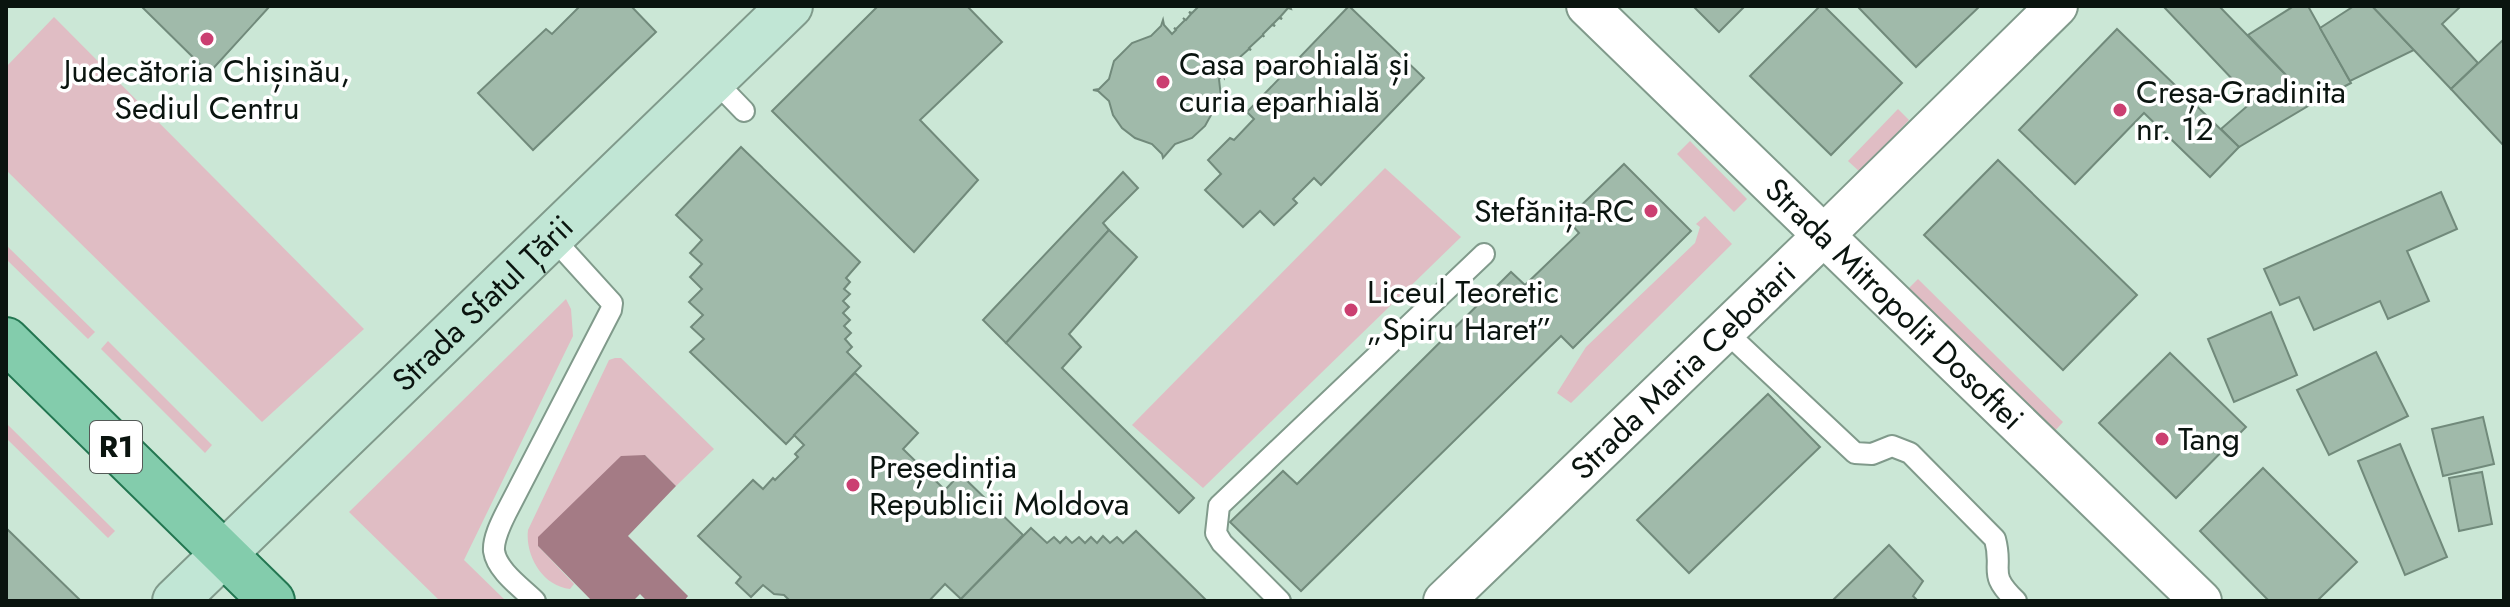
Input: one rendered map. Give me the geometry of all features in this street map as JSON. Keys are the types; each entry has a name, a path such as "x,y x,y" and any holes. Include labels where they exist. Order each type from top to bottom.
{"main road":[{"name":"Strada Sfatul Țării","path":"175,601 419,362 552,237 729,95 790,6"},
{"name":"R1","path":"6,340 272,601"}],"street":[{"name":"Strada Mitropolit Dosoftei","path":"1587,6 2201,601"},
{"name":"Strada Maria Cebotari","path":"1444,601 2057,6"}],"lane":[{"path":"535,601 502,569 494,550 497,534 612,303 608,295 552,237"},
{"path":"1280,601 1222,543 1216,533 1219,506 1484,254"},
{"path":"1725,331 1855,453 1872,454 1892,446 1910,453 1995,539 1998,552 1996,573 2001,586 2016,601"}],"shaded area":[{"path":"54,17 364,329 262,422 6,170 6,67"},
{"path":"1898,109 1909,120 1860,172 1848,161"},
{"path":"1690,141 1747,199 1734,212 1677,154"},
{"path":"1385,168 1461,237 1203,488 1132,425"},
{"path":"1705,216 1732,244 1571,403 1557,393 1586,347 1695,243 1700,227 1696,224"},
{"path":"6,245 95,332 88,339 6,259"},
{"path":"1918,279 2063,422 2053,433 1908,289"},
{"path":"566,299 571,309 573,336 464,560 506,601 440,601 349,512"},
{"path":"108,341 212,445 205,453 101,349"},
{"path":"621,358 714,449 676,486 645,455 538,546 574,584 570,589 560,587 537,568 529,549 528,530 609,360"},
{"path":"6,423 115,531 108,538 6,438"},
{"path":"645,455 676,486 628,536 688,596 684,601 647,601 640,594 633,601 592,601 538,546 538,537 621,456"}],"building":[{"name":"Judecătoria Chișinău, Sediul Centru","path":"141,6 270,6 209,73"},
{"path":"580,6 631,6 656,32 533,150 478,93 546,29 552,34"},
{"path":"878,6 967,6 1002,42 920,120 978,180 914,252 772,111"},
{"name":"Casa parohială și curia eparhială","path":"1199,6 1290,6 1291,9 1288,8 1280,17 1282,19 1279,18 1273,24 1275,26 1272,25 1263,34 1264,37 1249,48 1251,50 1240,57 1241,61 1239,59 1224,78 1219,79 1221,97 1205,126 1192,138 1175,144 1163,158 1152,144 1135,138 1122,128 1113,115 1109,101 1093,90 1099,89 1109,79 1114,61 1132,43 1151,36 1163,20 1172,34 1176,30 1174,28 1185,20 1183,18 1186,20 1191,14 1189,12 1192,13"},
{"path":"1349,6 1424,78 1321,185 1314,178 1293,199 1297,203 1274,225 1260,211 1243,227 1205,190 1221,174 1208,160 1254,119 1247,112"},
{"path":"1693,6 1745,6 1719,32"},
{"path":"1820,6 1824,6 1902,83 1831,155 1750,76"},
{"path":"1860,6 1980,6 1916,67"},
{"path":"2163,6 2219,6 2313,103 2239,147 2221,129 2253,101"},
{"path":"2294,6 2308,6 2351,83 2313,103 2248,35"},
{"path":"2354,6 2372,6 2414,50 2350,81 2320,28"},
{"path":"2372,6 2461,6 2442,24 2478,63 2451,89"},
{"name":"Creșa-Gradinita nr. 12","path":"2117,29 2239,147 2210,177 2144,113 2075,184 2019,130"},
{"path":"2504,39 2504,146 2451,89"},
{"path":"741,147 860,262 846,278 850,282 844,289 850,294 843,301 849,307 843,313 850,320 844,326 851,333 845,339 852,347 847,352 861,366 786,444 690,352 704,339 691,327 703,315 689,302 702,289 690,277 702,264 690,253 702,240 676,215"},
{"path":"1998,160 2137,295 2063,370 1924,235"},
{"path":"1624,164 1691,231 1573,348 1561,336 1301,591 1230,522 1283,471 1297,484 1511,272 1525,285 1579,233 1567,219"},
{"path":"1123,172 1138,188 1103,223 1109,230 1006,343 983,320"},
{"path":"2441,192 2457,229 2407,251 2429,301 2388,319 2380,301 2314,330 2299,297 2280,305 2264,269"},
{"path":"1109,230 1137,257 1069,334 1081,347 1062,368 1194,498 1179,513 1006,343"},
{"path":"2271,312 2297,375 2234,402 2208,339"},
{"path":"2376,352 2408,416 2329,455 2297,390"},
{"path":"2170,353 2246,427 2176,498 2099,423"},
{"name":"Președinția Republicii Moldova","path":"855,373 918,433 903,449 945,490 960,474 1023,535 961,599 945,584 929,601 790,601 763,585 751,597 736,583 741,577 698,536 753,480 763,489 798,457 795,454 804,445 794,435"},
{"path":"1768,394 1820,447 1689,573 1637,520"},
{"path":"2483,417 2494,464 2443,476 2432,429"},
{"path":"2400,444 2447,557 2405,575 2358,461"},
{"path":"2263,468 2357,562 2317,601 2269,601 2200,531"},
{"path":"2482,472 2492,524 2459,531 2449,478"},
{"path":"6,528 81,601 6,601"},
{"path":"1031,528 1047,543 1054,537 1060,543 1066,537 1072,543 1079,537 1085,543 1091,537 1097,543 1103,536 1110,543 1117,537 1123,543 1136,531 1207,601 959,601"},
{"path":"1889,545 1923,581 1913,596 1918,601 1832,601"}],"place":[{"name":"Judecătoria Chișinău, Sediul Centru","path":"207,39"},
{"name":"Casa parohială și curia eparhială","path":"1163,82"},
{"name":"Creșa-Gradinita nr. 12","path":"2120,110"},
{"name":"Stefănița-RC","path":"1651,211"},
{"name":"Liceul Teoretic „Spiru Haret”","path":"1351,310"},
{"name":"Tang","path":"2162,439"},
{"name":"Președinția Republicii Moldova","path":"853,485"}]}
